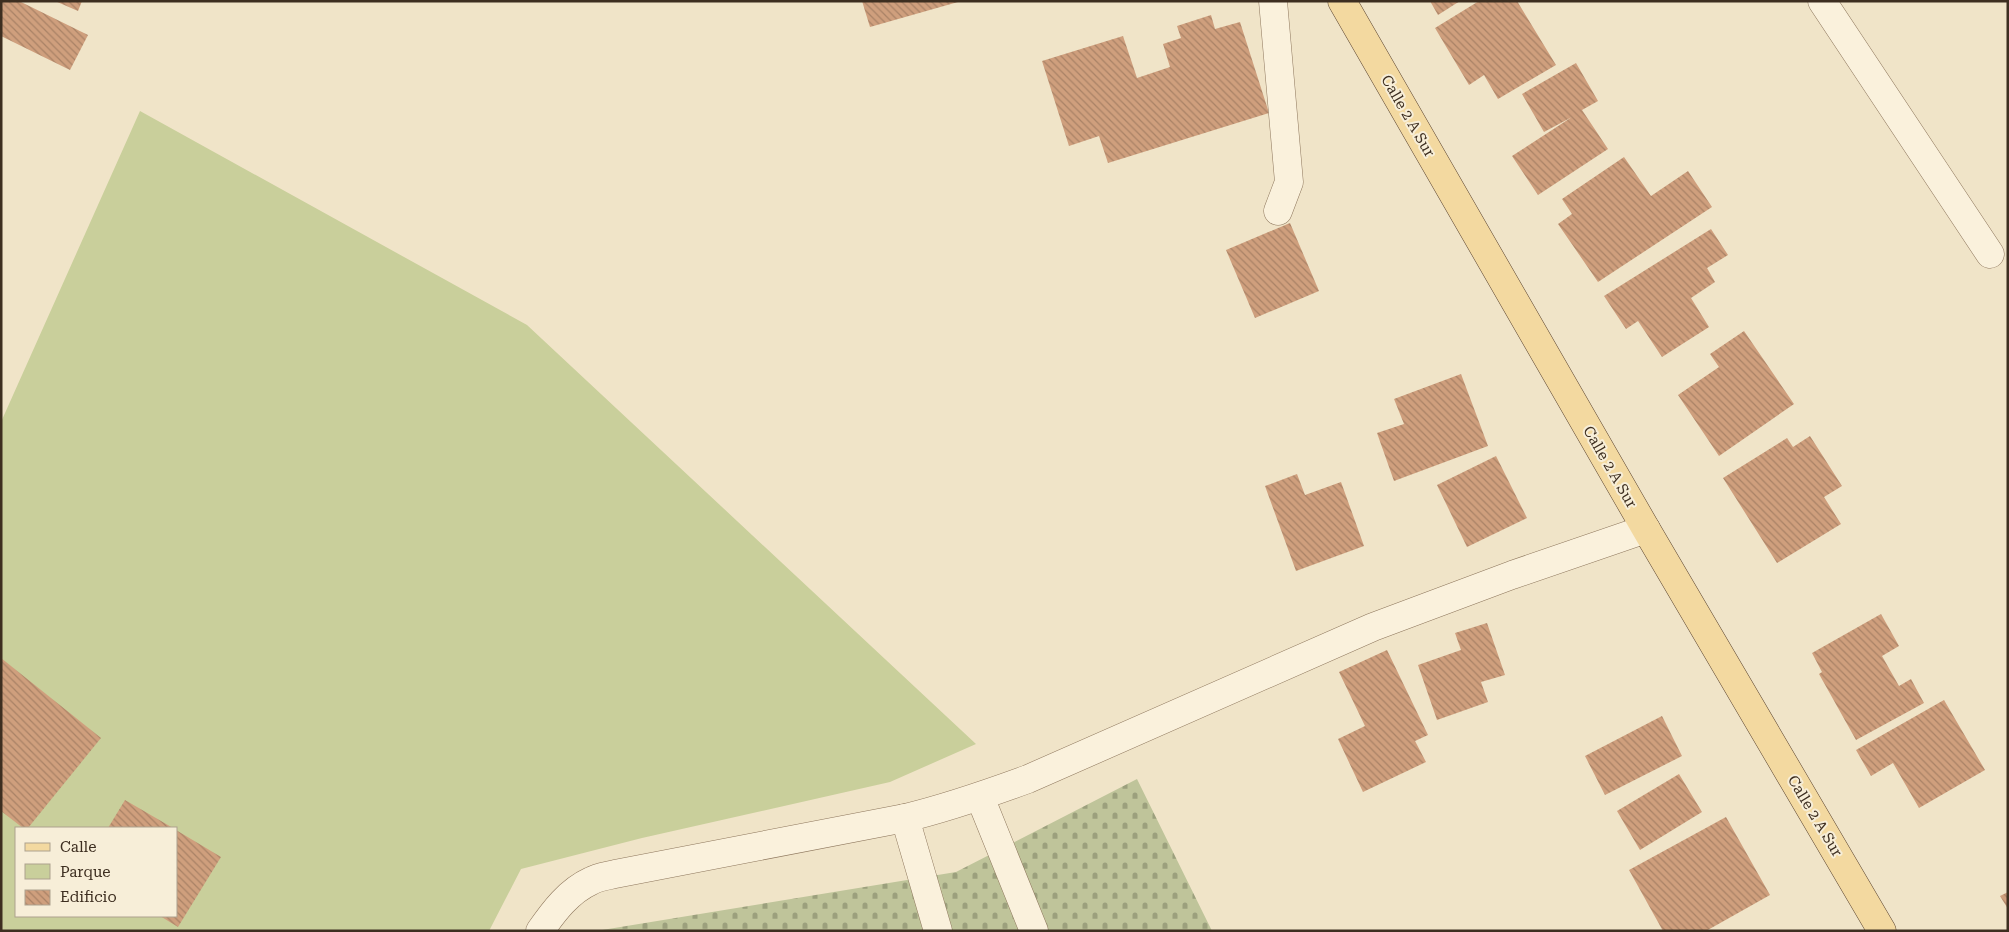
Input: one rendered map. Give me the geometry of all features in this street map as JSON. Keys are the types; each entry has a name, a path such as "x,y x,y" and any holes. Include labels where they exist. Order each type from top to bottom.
{"main road":[{"name":"Calle 2 A Sur","path":"1342,1 1646,529 1882,931"}],"street":[{"path":"1273,1 1289,182 1278,211"},
{"path":"1822,1 1990,254"},
{"path":"540,931 552,913 569,896 591,881 614,874 905,818 980,797 1028,779 1373,627 1512,575 1646,529"},
{"path":"980,797 1034,931"},
{"path":"905,818 938,931"}],"green space":[{"path":"140,111 527,325 976,744 890,782 642,838 521,869 489,931 1,931 1,422"},
{"path":"1137,779 1212,931 596,931 956,872"}],"building":[{"path":"1,1 19,1 88,35 70,70 1,36"},
{"path":"55,1 82,1 78,11"},
{"path":"862,1 957,1 958,2 870,27"},
{"path":"1430,1 1460,1 1438,15"},
{"path":"1479,1 1517,1 1556,65 1498,99 1484,75 1469,85 1435,28"},
{"path":"1211,15 1215,29 1240,22 1269,113 1108,163 1099,136 1069,146 1042,61 1123,36 1137,78 1170,67 1163,44 1181,38 1177,26"},
{"path":"1576,63 1598,101 1582,110 1608,149 1538,195 1512,156 1572,117 1544,132 1522,94"},
{"path":"1624,157 1651,196 1688,171 1712,207 1598,282 1558,224 1572,214 1562,199"},
{"path":"1290,223 1319,291 1255,318 1226,250"},
{"path":"1711,229 1728,255 1707,268 1715,282 1691,298 1709,327 1662,357 1638,321 1626,329 1604,296"},
{"path":"1744,331 1794,404 1719,456 1678,395 1719,367 1710,354"},
{"path":"1461,374 1488,446 1394,481 1377,433 1404,424 1394,399"},
{"path":"1810,436 1842,486 1824,497 1841,524 1777,563 1723,478 1787,438 1793,447"},
{"path":"1496,456 1527,518 1467,547 1437,485"},
{"path":"1297,474 1305,495 1341,482 1364,546 1296,571 1265,486"},
{"path":"1881,614 1899,646 1882,656 1899,686 1911,679 1924,703 1856,740 1819,674 1822,672 1812,653"},
{"path":"1487,623 1505,675 1481,682 1488,702 1437,720 1418,665 1461,650 1455,633"},
{"path":"1387,650 1428,735 1415,741 1426,762 1363,792 1338,739 1365,726 1339,672"},
{"path":"1,658 101,738 29,827 22,827 1,811"},
{"path":"1944,700 1985,770 1919,808 1893,763 1871,776 1856,750"},
{"path":"1662,716 1682,756 1605,795 1585,756"},
{"path":"1679,774 1702,812 1640,850 1617,811"},
{"path":"125,800 171,827 109,827"},
{"path":"1726,817 1770,895 1706,931 1663,931 1629,870"},
{"path":"178,831 221,857 178,927 162,917 178,917"},
{"path":"2008,892 2008,909 2000,896"}]}
